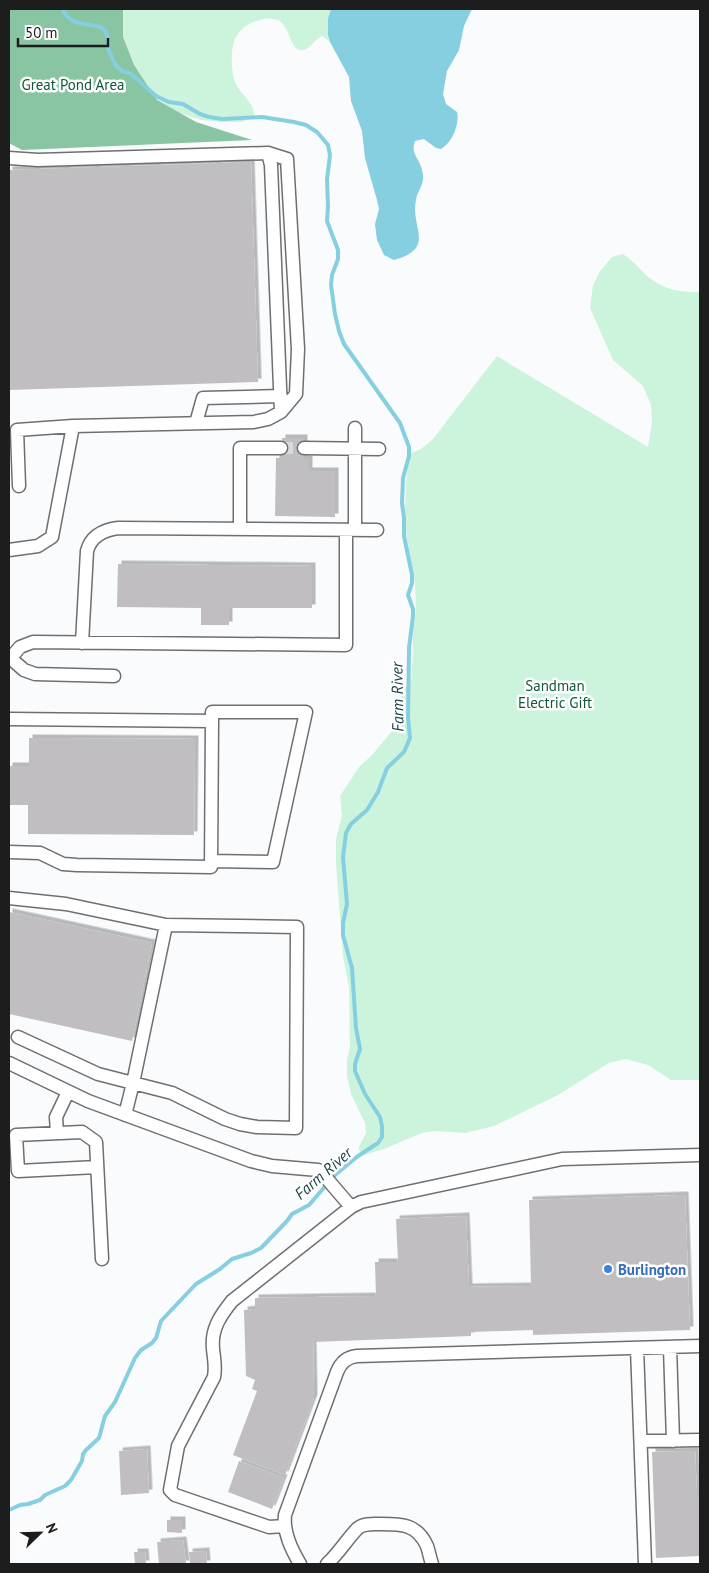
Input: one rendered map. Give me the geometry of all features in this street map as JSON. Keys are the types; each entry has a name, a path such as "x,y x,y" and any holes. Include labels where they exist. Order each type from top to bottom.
{"lane":[{"path":"268,153 272,165 281,412"},
{"path":"9,158 38,160 268,153 288,159 298,350 296,394 281,412 268,419 254,422 73,426 17,430 19,486"},
{"path":"196,423 203,398 280,396"},
{"path":"9,550 38,546 52,537 73,426"},
{"path":"114,676 36,674 24,670 9,658 20,647 28,643 346,645 355,428"},
{"path":"240,529 240,448 281,448"},
{"path":"304,448 379,449"},
{"path":"82,643 88,546 95,537 105,530 118,528 377,530"},
{"path":"9,852 40,853 63,864 77,866 211,866 211,861 212,721 212,712 306,712 273,862 211,861"},
{"path":"9,720 212,721"},
{"path":"9,898 66,904 166,925 297,927 296,1128 256,1127 240,1124 225,1119 172,1093 98,1074 18,1037"},
{"path":"125,1115 166,925"},
{"path":"9,1063 68,1092 259,1164 315,1169 322,1173 351,1207"},
{"path":"57,1133 56,1117 68,1092"},
{"path":"97,1167 18,1171 16,1135 82,1132 96,1142 102,1260"},
{"path":"285,1526 269,1527 173,1494 170,1487 178,1446 216,1370 213,1332 219,1317 232,1302 351,1207 366,1200 562,1159 700,1155"},
{"path":"300,1564 289,1542 285,1526 286,1510 337,1372 342,1363 349,1358 357,1356 700,1346"},
{"path":"670,1347 673,1440"},
{"path":"638,1348 645,1564"},
{"path":"641,1441 700,1440"},
{"path":"327,1564 362,1526 392,1524 408,1526 418,1531 427,1546 432,1564"}],"green space":[{"name":"Great Pond Area","path":"9,9 123,9 123,37 134,65 157,100 196,122 252,140 22,150 9,143"},
{"path":"57,9 331,9 328,26 330,42 322,36 306,49 300,50 296,48 285,27 278,20 264,19 245,27 240,31 234,42 232,71 239,89 251,104 254,115 250,119 241,122 201,120 168,109 146,97"},
{"name":"Sandman Electric Gift","path":"623,254 652,280 665,287 678,291 700,292 700,1080 671,1080 648,1065 626,1059 609,1063 558,1095 494,1126 465,1133 435,1131 422,1133 364,1155 358,1149 366,1133 365,1123 351,1094 347,1077 347,1060 350,1046 349,987 343,956 336,865 336,839 342,815 340,796 359,767 373,754 392,731 399,710 402,689 411,681 413,629 416,612 415,582 405,525 408,454 421,449 433,439 497,356 648,447 652,423 651,405 643,386 613,360 590,308 593,285 600,271 612,257"}],"water":[{"path":"331,9 472,9 464,26 459,50 447,71 443,94 446,104 457,112 456,127 452,138 441,149 436,148 424,139 415,141 414,153 421,166 423,175 415,210 419,236 418,243 415,250 394,260 384,255 377,240 375,224 379,209 365,158 362,131 351,101 349,77 328,35 328,19"}],"building":[{"path":"251,162 258,382 9,390 9,170"},
{"path":"282,438 304,438 304,459 309,459 309,471 335,471 335,517 275,516 276,458 281,458"},
{"path":"118,564 312,566 312,608 229,608 229,625 201,625 201,608 117,607"},
{"path":"29,738 195,739 194,835 28,834 28,805 9,805 9,766 29,766"},
{"path":"9,912 152,943 132,1041 9,1014"},
{"path":"685,1195 690,1330 533,1335 533,1330 471,1332 471,1336 313,1342 314,1398 285,1475 233,1455 257,1391 252,1389 255,1380 246,1376 244,1310 255,1309 255,1298 376,1296 375,1262 398,1262 396,1219 466,1216 469,1287 531,1286 529,1200"},
{"path":"147,1449 149,1493 121,1495 119,1451"},
{"path":"695,1451 697,1495 700,1495 700,1556 656,1558 652,1452"},
{"path":"239,1461 284,1478 272,1509 228,1492"},
{"path":"167,1520 182,1520 182,1533 167,1532"},
{"path":"183,1540 186,1564 159,1564 157,1542"},
{"path":"206,1551 207,1564 190,1564 189,1552"},
{"path":"134,1552 145,1552 146,1564 135,1564"}],"waterway":[{"name":"Farm River","path":"9,1510 40,1500 45,1495 65,1486 71,1480 82,1461 83,1454 99,1438 105,1416 115,1402 135,1358 141,1350 152,1343 156,1338 161,1321 196,1284 232,1259 261,1248 292,1214 309,1205 335,1175 358,1156 378,1143 382,1137 380,1117 365,1094 355,1071 355,1064 360,1049 356,1028 352,968 343,935 343,923 347,904 343,857 346,833 351,824 367,810 378,792 387,768 404,752 410,738 408,718 409,648 413,609 408,595 412,583 412,575 404,536 402,503 403,478 409,456 409,447 400,423 344,344 339,331 331,285 332,275 338,259 338,250 327,221 327,179 330,155 328,145 317,132 306,125 262,117 222,119 209,117 183,104 169,102 156,96 130,73 122,71 116,66 108,49 106,32 101,27 74,21 62,9"}],"tunnel":[{"path":"281,448 304,448"}],"place":[{"name":"Burlington","path":"608,1269"}]}
